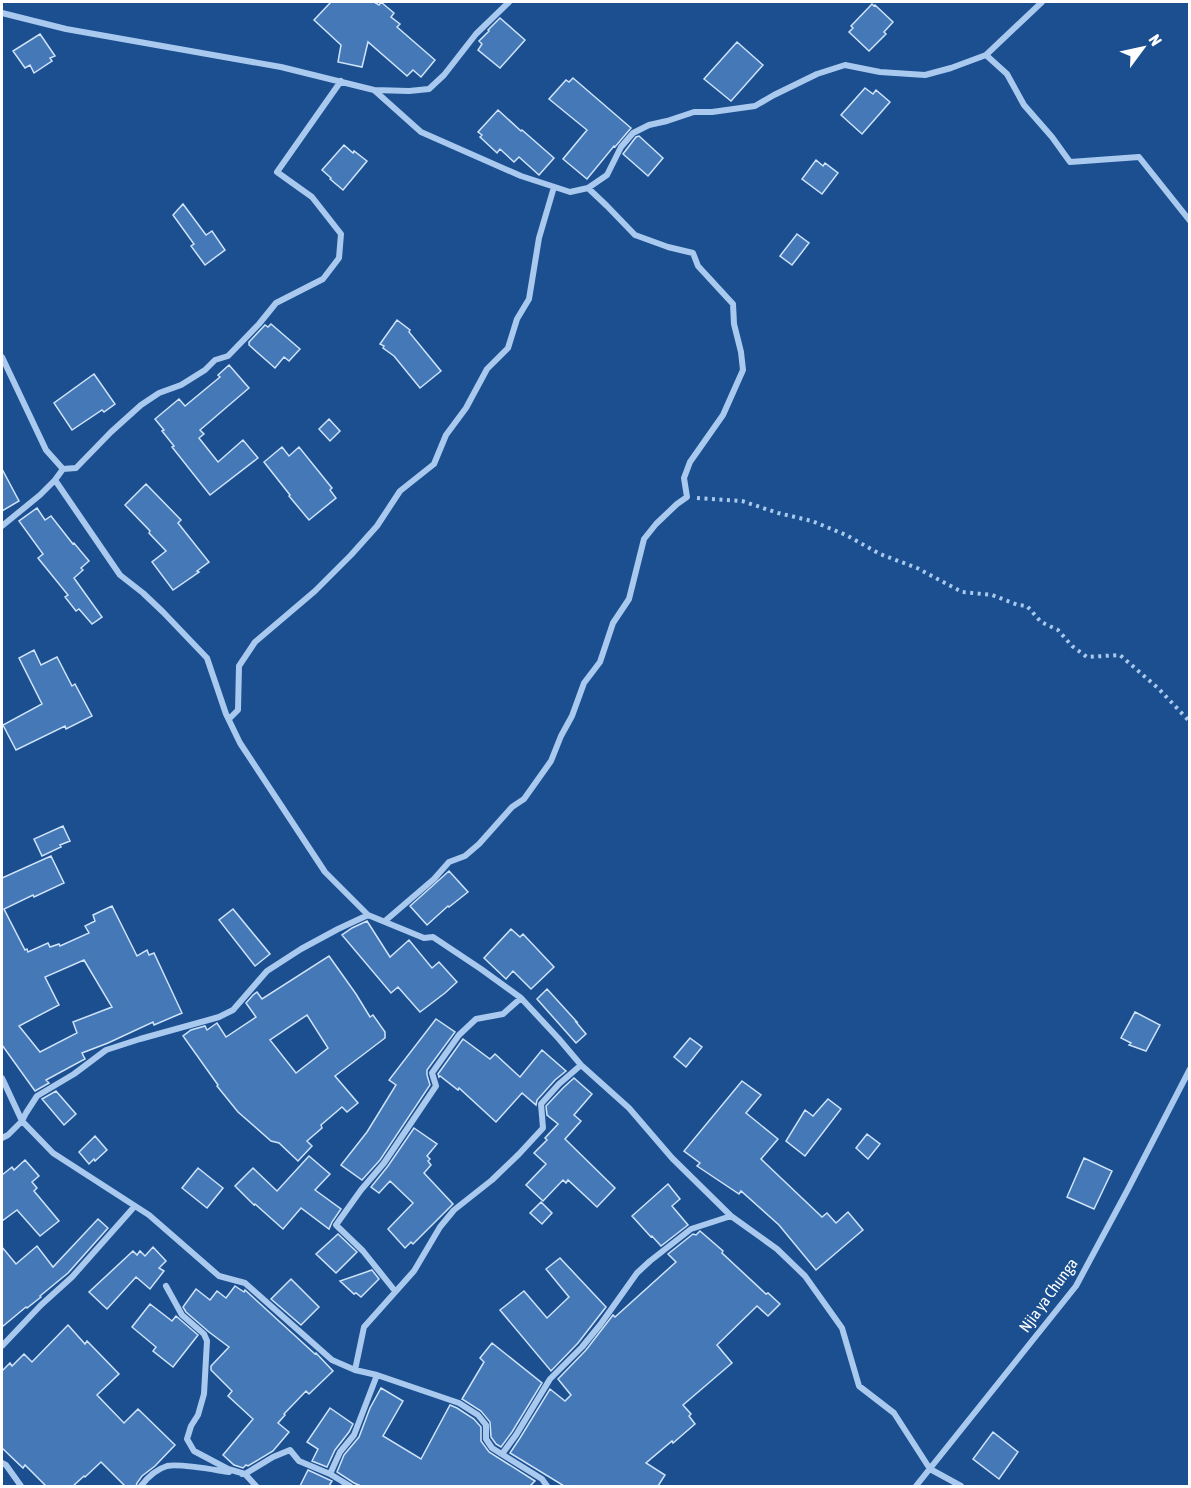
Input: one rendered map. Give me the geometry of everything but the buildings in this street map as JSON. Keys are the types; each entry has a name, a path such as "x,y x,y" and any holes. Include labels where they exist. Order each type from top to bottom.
{"street":[{"path":"2,13 66,29 280,67 374,90 409,91 429,89 444,75 476,34 509,2"},
{"path":"374,90 421,132 521,176 570,192 588,188 607,175 621,147 633,134 649,125 694,112 755,106 817,74 845,65 880,72 925,75 951,68 986,55 1042,2"},
{"path":"986,55 1007,74 1024,105 1070,162 1139,157 1190,221"},
{"path":"63,469 76,468 141,405 159,393 181,385 205,370 215,360 228,356 276,303 323,279 339,258 341,234 312,197 277,172 341,81"},
{"path":"229,719 238,710 239,666 255,642 315,591 377,526 400,491 434,464 446,435 466,408 488,369 508,348 517,319 529,299 539,238 554,187"},
{"path":"385,921 434,879 449,862 465,856 479,844 512,807 524,799 551,761 584,684 600,662 613,622 629,599 644,539 656,524 687,497 684,478 690,462 723,415 743,370 734,324 733,303 698,266 693,254 634,235 588,188"},
{"path":"2,357 46,450 63,469"},
{"path":"2,526 40,495 56,480 63,469"},
{"path":"56,480 120,575 163,612 207,658 240,743 325,872 368,915 424,938 433,937 521,998 581,1065 628,1108 672,1158 731,1216 777,1249 805,1276 842,1328 859,1386 894,1413 930,1469 961,1486"},
{"path":"2,1138 22,1122 37,1096 74,1074 106,1050 219,1017 233,1010 267,971 310,944 368,915"},
{"path":"395,1291 363,1251 336,1225 384,1163 436,1086 432,1072 459,1035 476,1019 503,1014 521,998"},
{"path":"355,1370 364,1327 414,1272 440,1227 454,1210 492,1180 543,1128 541,1104 581,1065"},
{"name":"Njia ya Chunga","path":"916,1486 1076,1286 1128,1191 1190,1069"},
{"path":"2,1078 22,1122 53,1153 149,1215 219,1276 245,1283 332,1360 355,1370 377,1375 459,1403 478,1415 486,1425 486,1439 492,1448 542,1479 547,1486"},
{"path":"2,1346 41,1305 72,1277 134,1207"},
{"path":"502,1454 550,1379 582,1347 637,1273 650,1260 692,1229 731,1216"},
{"path":"166,1286 182,1315 204,1334 207,1341 204,1394 198,1415 190,1426 188,1439 194,1451 228,1469 245,1474 256,1486"},
{"path":"330,1474 340,1452 354,1435 377,1375"},
{"path":"141,1486 148,1477 167,1466 185,1466 245,1474 273,1457 290,1450 299,1461 330,1474 350,1486"},
{"path":"2,1463 6,1465 21,1486"}],"path":[{"path":"687,497 741,501 812,521 846,535 880,554 917,568 962,592 992,596 1027,606 1041,622 1058,630 1072,646 1087,657 1120,655 1159,689 1190,722"}]}
